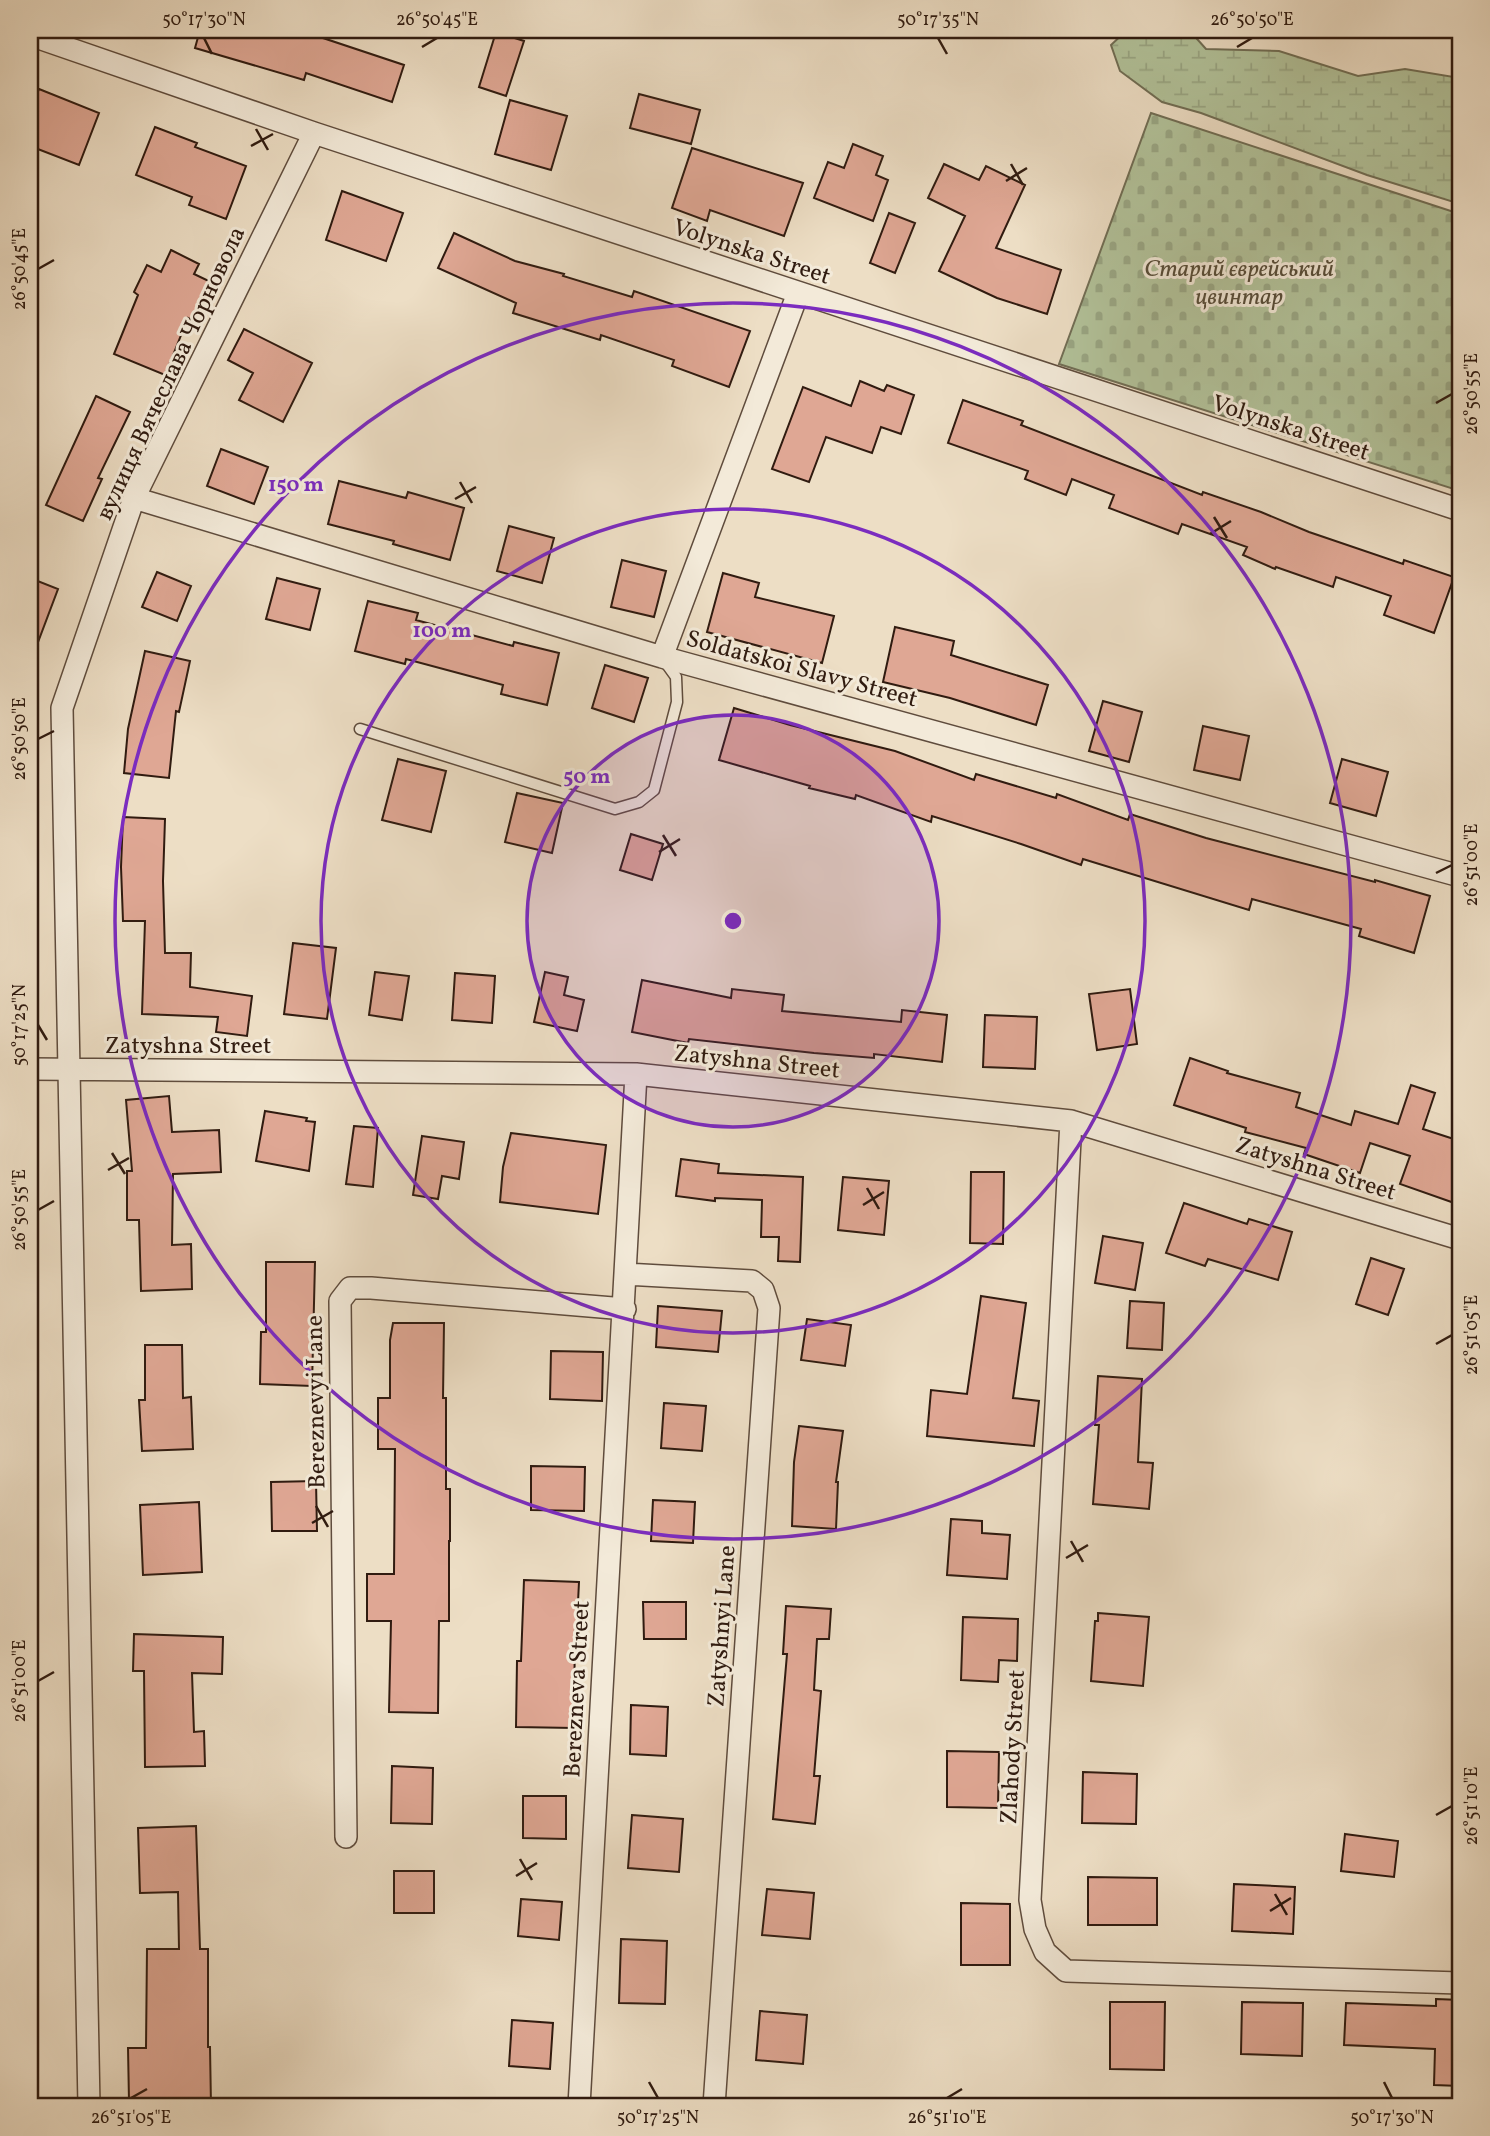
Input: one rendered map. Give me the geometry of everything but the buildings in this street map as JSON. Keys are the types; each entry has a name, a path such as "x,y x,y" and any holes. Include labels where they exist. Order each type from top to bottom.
{"street":[{"name":"Volynska Street","path":"30,35 314,134 1460,510"},
{"name":"вулиця Вячеслава Чорновола","path":"89,2106 62,708 134,498 314,134"},
{"path":"662,657 798,293"},
{"name":"Soldatskoi Slavy Street","path":"134,498 662,657 1460,876"},
{"name":"Zatyshna Street","path":"30,1069 636,1074 1071,1121 1460,1239"},
{"name":"Berezneva Street","path":"579,2106 636,1074"},
{"name":"Zlahody Street","path":"1071,1121 1030,1900 1035,1929 1045,1952 1066,1971 1460,1983"},
{"name":"Zatyshnyi Lane","path":"625,1274 751,1281 763,1290 769,1308 714,2106"},
{"name":"Bereznevyi Lane","path":"346,1836 340,1301 349,1288 371,1288 625,1309"}],"lane":[{"path":"360,729 615,809 639,802 654,790 677,702 676,677 662,657"}],"green space":[{"path":"1127,30 1189,30 1206,49 1279,51 1358,76 1405,69 1460,78 1460,204 1367,175 1201,113 1162,102 1120,71 1111,45"},
{"name":"Старий єврейський цвинтар","path":"1151,113 1460,214 1460,491 1059,364"}]}
